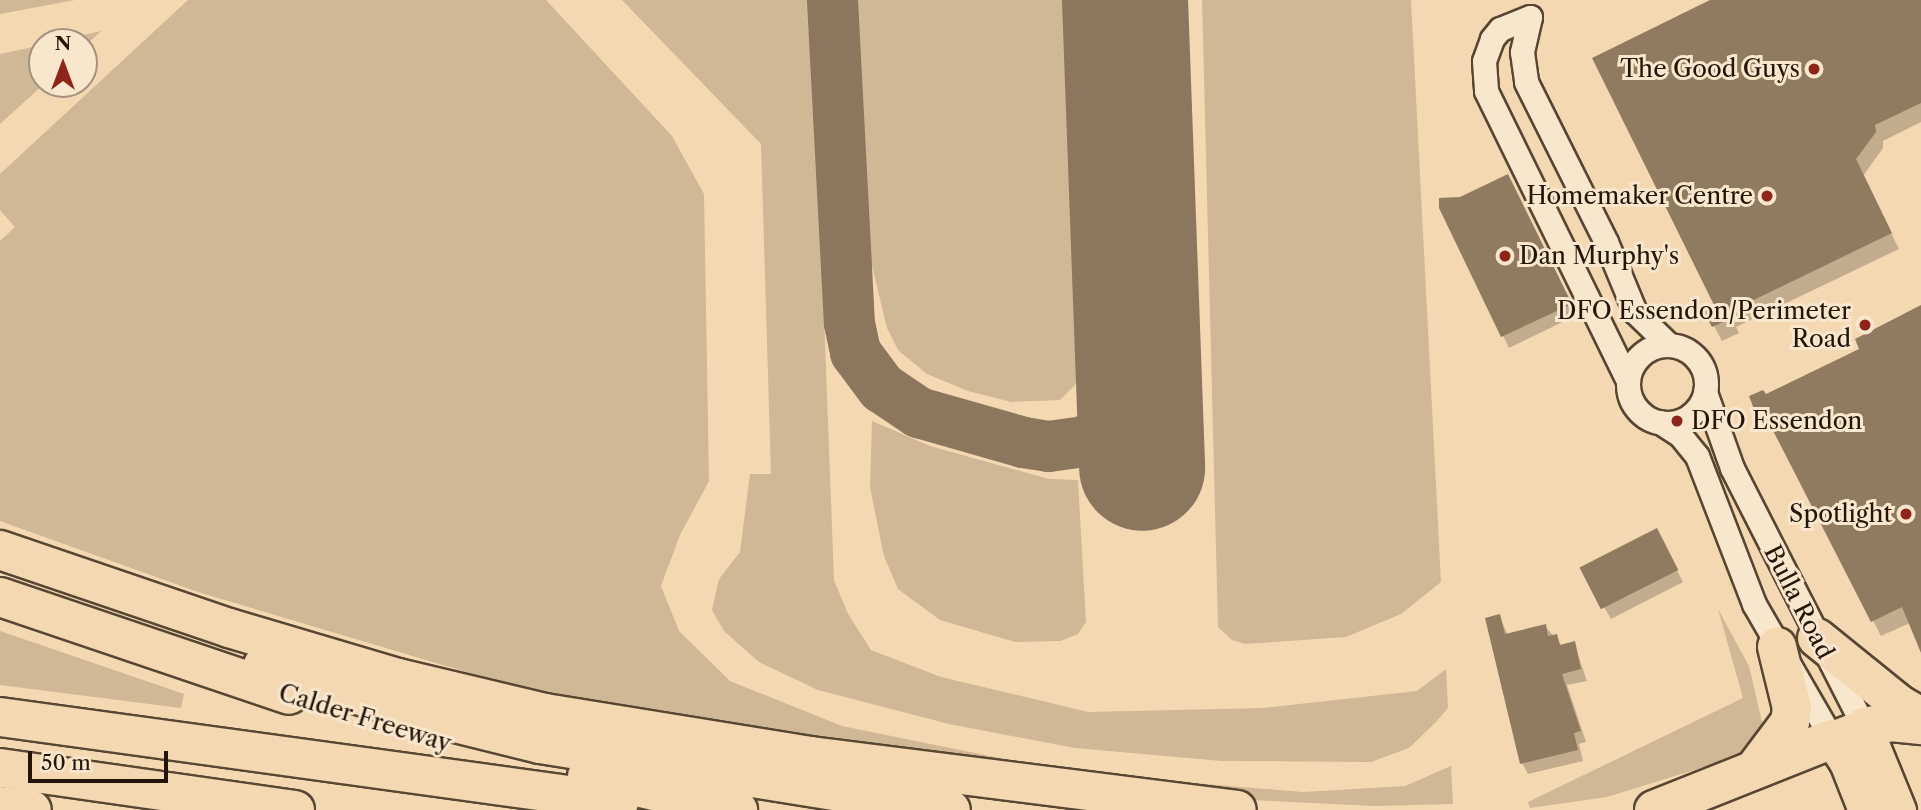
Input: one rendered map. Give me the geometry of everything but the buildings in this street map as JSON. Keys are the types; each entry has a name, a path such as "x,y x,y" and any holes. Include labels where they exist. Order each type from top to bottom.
{"highway":[{"path":"0,550 229,628 474,698 664,736 1237,810"},
{"path":"0,572 411,712 540,744 951,810"},
{"name":"Calder Freeway","path":"0,597 415,738 738,810"},
{"path":"1817,638 1899,705 1921,717"},
{"path":"1754,772 1790,722 1792,708 1777,647"},
{"path":"0,717 680,810"},
{"path":"1654,810 1848,733 1891,722 1921,725"},
{"path":"811,757 1072,810"},
{"path":"0,768 295,810"},
{"path":"0,806 32,810"}],"main road":[{"name":"Bulla Road","path":"1848,733 1852,771 1866,810"},
{"name":"Bulla Road","path":"1848,733 1898,810"}],"street":[{"path":"1530,17 1521,52 1526,82 1606,243 1635,312 1669,345 1688,352 1699,361 1705,392 1700,403 1683,419 1660,422 1636,407 1628,382 1486,91 1484,61 1500,29 1530,17"},
{"path":"1628,382 1641,355 1669,345"},
{"name":"Bulla Road","path":"1705,392 1732,468 1817,638 1848,733"},
{"name":"Bulla Road","path":"1660,422 1680,435 1696,456 1733,558 1777,647 1848,733"}],"shaded area":[{"path":"0,0 75,0 0,14"},
{"path":"188,0 546,0 672,136 704,194 709,481 680,535 661,586 679,631 730,681 842,726 1073,773 1303,792 1405,786 1451,766 1453,804 1375,806 1210,798 550,697 198,592 0,521 0,241 15,227 0,210 0,174 82,98 98,98 98,83"},
{"path":"622,0 812,0 834,580 848,614 871,650 941,677 1088,712 1264,708 1417,691 1446,669 1448,708 1436,722 1409,748 1371,762 1222,761 1075,748 949,724 818,690 759,662 724,631 712,610 719,579 740,552 750,474 771,474 761,144"},
{"path":"856,0 1069,0 1078,374 1075,385 1060,400 1011,402 968,391 927,374 898,350 887,328 868,249"},
{"path":"1202,0 1411,0 1441,582 1401,614 1346,637 1245,644 1232,640 1218,627"},
{"path":"28,48 29,98 0,124 0,54"},
{"path":"872,421 930,446 1049,479 1078,480 1086,622 1078,634 1060,641 1015,642 940,620 898,589 884,556 870,487"},
{"path":"1718,609 1749,666 1762,722 1760,738 1732,769 1720,762 1607,797 1530,808 1528,802 1743,698"},
{"path":"0,631 184,694 181,708 0,685"}],"taxiway":[{"path":"832,0 849,323 855,352 881,387 918,412 1023,442 1048,446 1083,441 1112,427 1131,401 1137,321"}],"runway":[{"path":"1125,0 1142,468"}],"place":[{"name":"The Good Guys","path":"1814,69"},
{"name":"Homemaker Centre","path":"1767,196"},
{"name":"Dan Murphy's","path":"1505,256"},
{"name":"DFO Essendon/Perimeter Road","path":"1865,325"},
{"name":"DFO Essendon","path":"1677,421"},
{"name":"Spotlight","path":"1906,514"}]}
